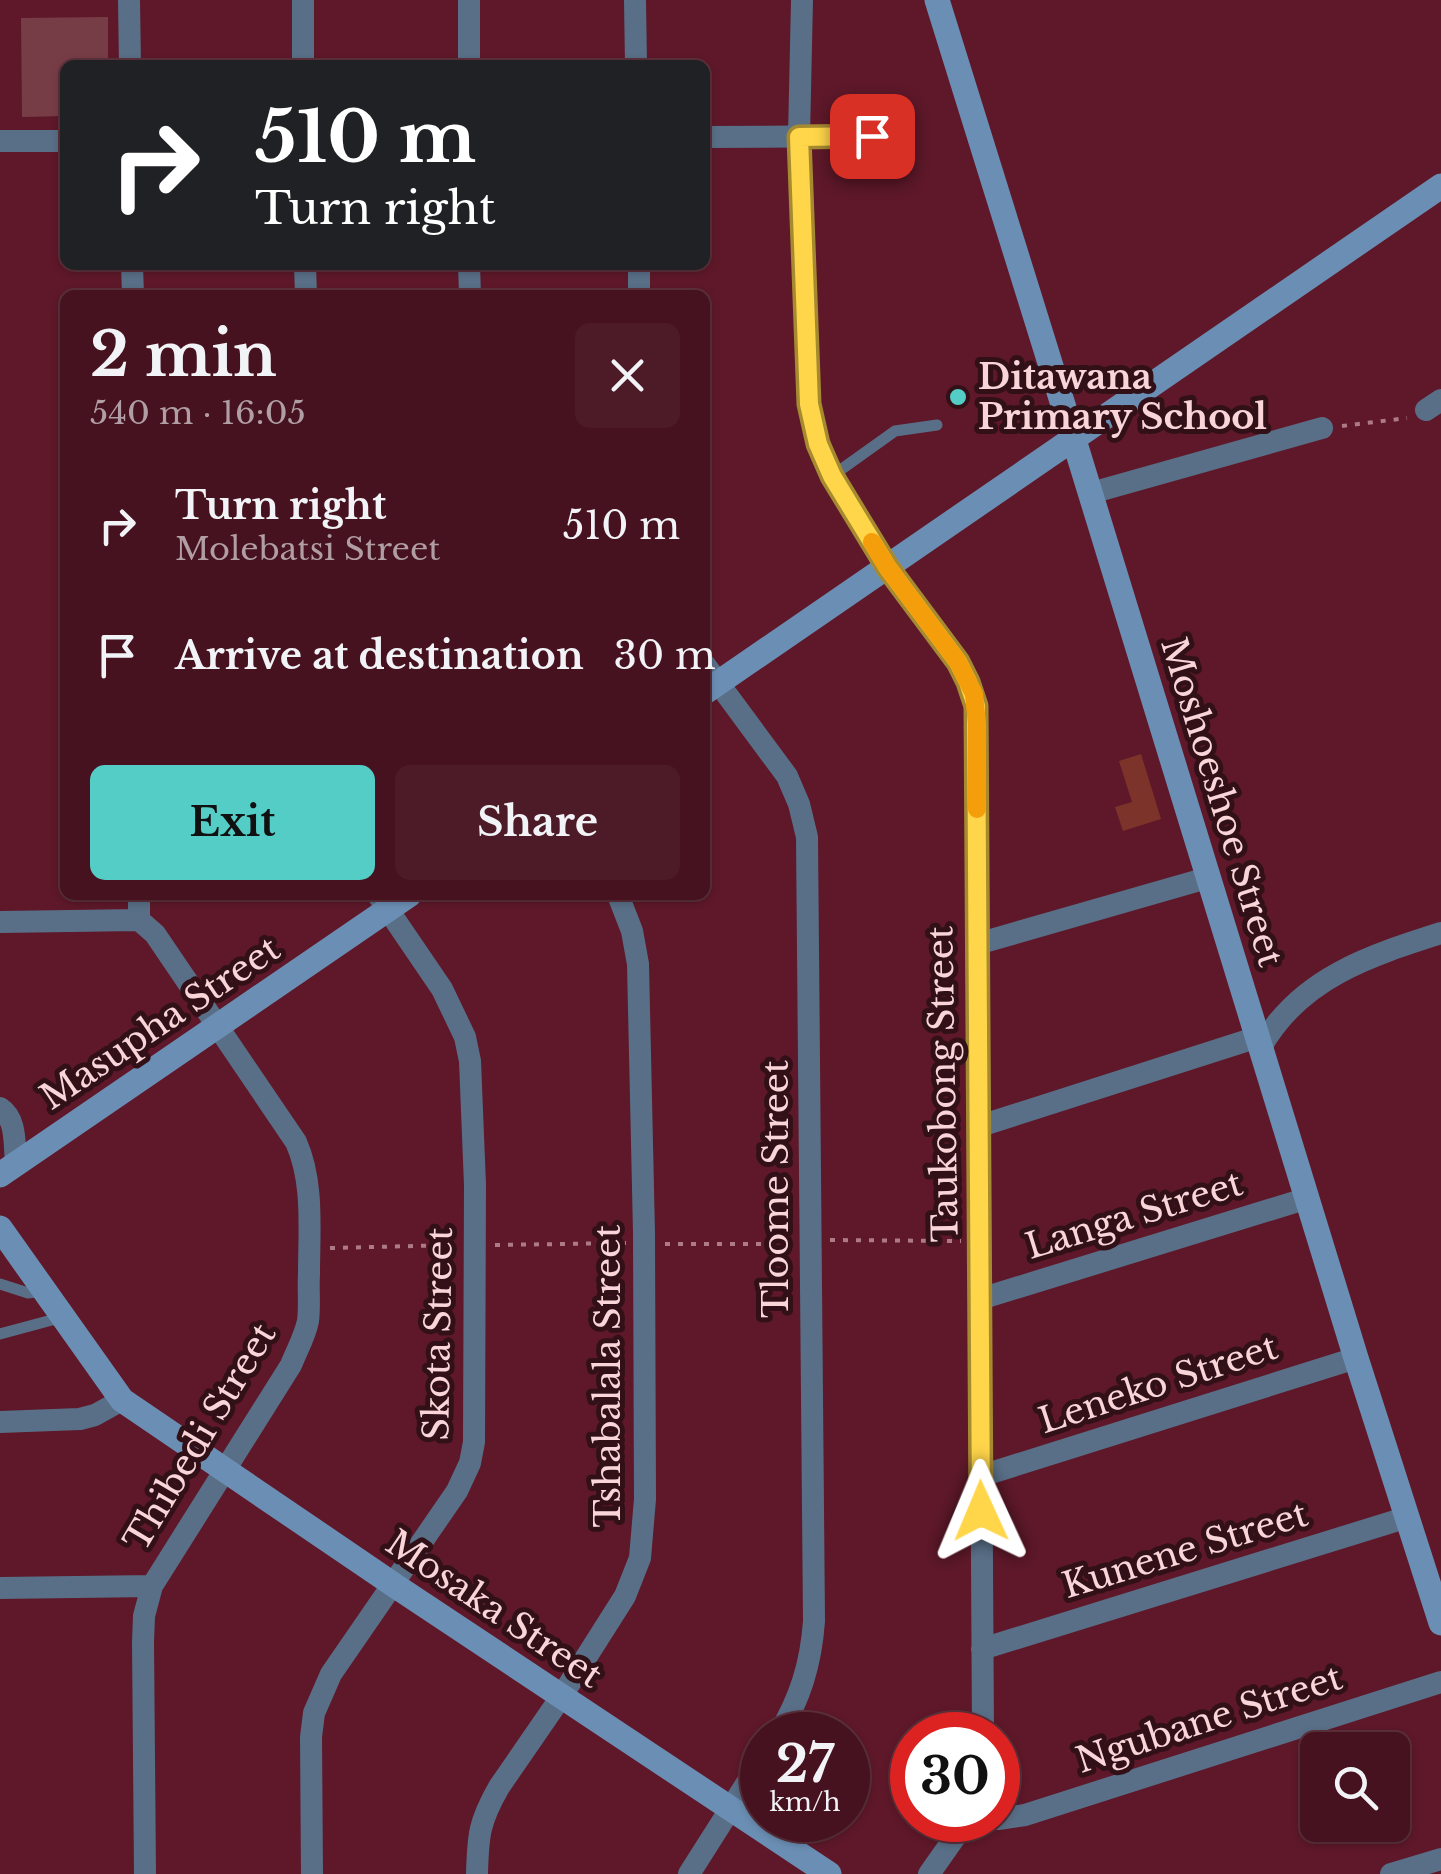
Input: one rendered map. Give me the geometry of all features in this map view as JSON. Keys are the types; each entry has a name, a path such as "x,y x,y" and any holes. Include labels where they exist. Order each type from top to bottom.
{"street":[{"path":"130,0 130,60"},
{"path":"303,0 303,60"},
{"path":"469,0 469,60"},
{"path":"635,0 636,60"},
{"name":"Taukobong Street","path":"802,0 799,137 809,404 818,444 832,476 888,568 958,662 974,694 983,1712"},
{"name":"Moshoeshoe Street","path":"937,0 1441,1623"},
{"path":"710,137 872,136"},
{"path":"0,141 60,140"},
{"path":"710,679 888,568 1441,186"},
{"path":"1091,493 1322,428"},
{"name":"Tloome Street","path":"710,681 764,742 787,776 807,837 814,1621 804,1684 790,1712"},
{"path":"976,944 1207,878"},
{"path":"0,922 140,920 139,900"},
{"name":"Masupha Street","path":"8,1169 217,1026 391,900"},
{"name":"Skota Street","path":"312,1874 314,1713 331,1674 457,1491 470,1463 474,1442 475,1185 471,1072 465,1036 391,900"},
{"name":"Tshabalala Street","path":"477,1874 479,1828 484,1813 625,1596 640,1558 644,1535 644,1234 638,964 632,930 620,900"},
{"name":"Thibedi Street","path":"140,920 155,934 296,1142 308,1176 308,1319 303,1337 291,1364 152,1586"},
{"path":"980,1126 1259,1042 1288,1010 1340,970 1441,933"},
{"path":"0,1108 12,1120 8,1169"},
{"name":"Langa Street","path":"980,1299 1308,1198"},
{"name":"Mosaka Street","path":"0,1228 122,1400 828,1874"},
{"name":"Leneko Street","path":"981,1476 1356,1358"},
{"path":"0,1422 80,1419 122,1400"},
{"name":"Kunene Street","path":"982,1649 1408,1517"},
{"path":"0,1588 152,1586 144,1616 144,1874"},
{"name":"Ngubane Street","path":"1020,1816 1441,1682"},
{"path":"688,1874 740,1795"},
{"path":"929,1874 952,1842"},
{"path":"1391,1874 1441,1859"}],"lane":[{"path":"832,476 895,431 938,426"},
{"path":"0,1284 28,1293 44,1290"},
{"path":"0,1334 64,1317"}],"path":[{"path":"1322,428 1410,418 1433,405"}],"shaded area":[{"path":"108,17 108,60 60,60 60,116 22,117 21,18"}],"building":[{"path":"1141,754 1161,819 1123,831 1115,807 1132,802 1119,761"}],"slow traffic":[{"path":"872,542 958,662 974,694 977,809"}],"place":[{"name":"Ditawana Primary School","path":"958,397"}],"route":[{"path":"872,136 799,137 809,404 818,444 832,476 888,568 958,662 976,706 981,1511"}]}
